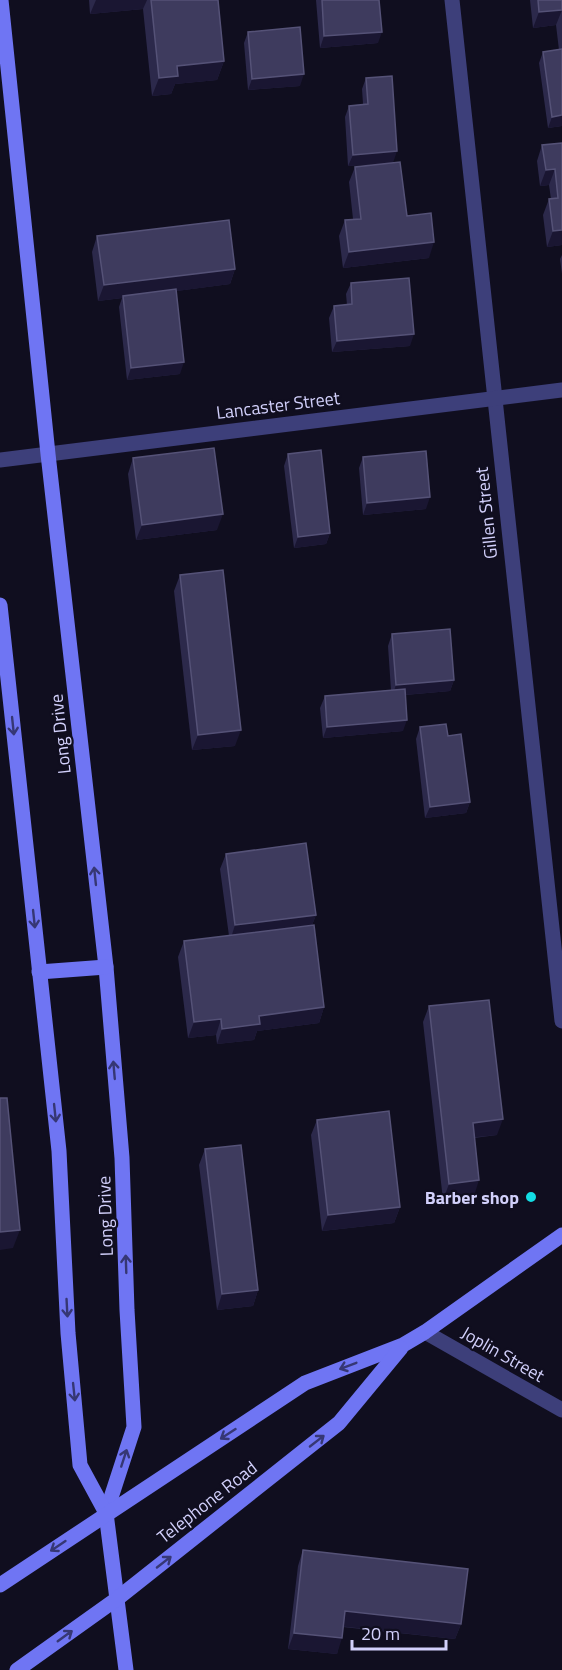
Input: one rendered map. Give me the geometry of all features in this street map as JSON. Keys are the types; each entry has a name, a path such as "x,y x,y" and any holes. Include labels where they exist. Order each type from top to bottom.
{"main road":[{"name":"Long Drive","path":"1,0 48,454 106,968 122,1158 134,1427 106,1513"},
{"path":"0,605 59,1151 68,1333 80,1465 106,1513 126,1670"},
{"path":"39,972 106,968"},
{"name":"Telephone Road","path":"0,1585 305,1383 403,1346 562,1235"},
{"name":"Telephone Road","path":"17,1670 118,1598 339,1423 403,1346"}],"street":[{"name":"Gillen Street","path":"452,0 562,1021"},
{"name":"Lancaster Street","path":"0,460 562,390"},
{"name":"Joplin Street","path":"425,1332 562,1410"}],"building":[{"path":"151,0 218,0 224,61 177,66 178,76 159,78"},
{"path":"322,0 379,0 382,32 324,36"},
{"path":"538,0 562,0 562,10 539,12"},
{"path":"300,27 304,74 252,79 248,32"},
{"path":"562,49 562,115 552,117 543,52"},
{"path":"392,76 397,151 353,155 349,106 368,104 366,78"},
{"path":"562,143 562,230 553,231 549,199 558,198 555,169 546,170 542,145"},
{"path":"400,162 407,216 431,213 434,242 349,252 345,220 361,219 355,167"},
{"path":"229,220 235,269 104,285 97,236"},
{"path":"409,278 414,334 337,341 334,306 352,304 351,283"},
{"path":"176,289 184,362 131,368 123,296"},
{"path":"214,448 223,514 142,525 133,458"},
{"path":"321,450 330,533 298,537 288,454"},
{"path":"426,451 430,497 367,503 363,457"},
{"path":"223,570 241,730 198,735 180,575"},
{"path":"450,629 454,680 396,685 392,634"},
{"path":"405,689 407,720 327,727 325,696"},
{"path":"446,724 448,736 461,734 470,802 430,807 420,727"},
{"path":"306,843 316,915 235,925 226,854"},
{"path":"314,925 324,1007 259,1016 260,1024 222,1029 221,1019 194,1022 184,941"},
{"path":"489,1000 503,1119 473,1123 479,1180 449,1184 429,1006"},
{"path":"0,1098 7,1098 20,1230 0,1232"},
{"path":"389,1111 400,1207 328,1215 317,1120"},
{"path":"241,1145 258,1290 222,1294 205,1149"},
{"path":"303,1550 468,1569 461,1624 345,1611 342,1638 294,1633"}],"place":[{"name":"Barber shop","path":"531,1197"}]}
